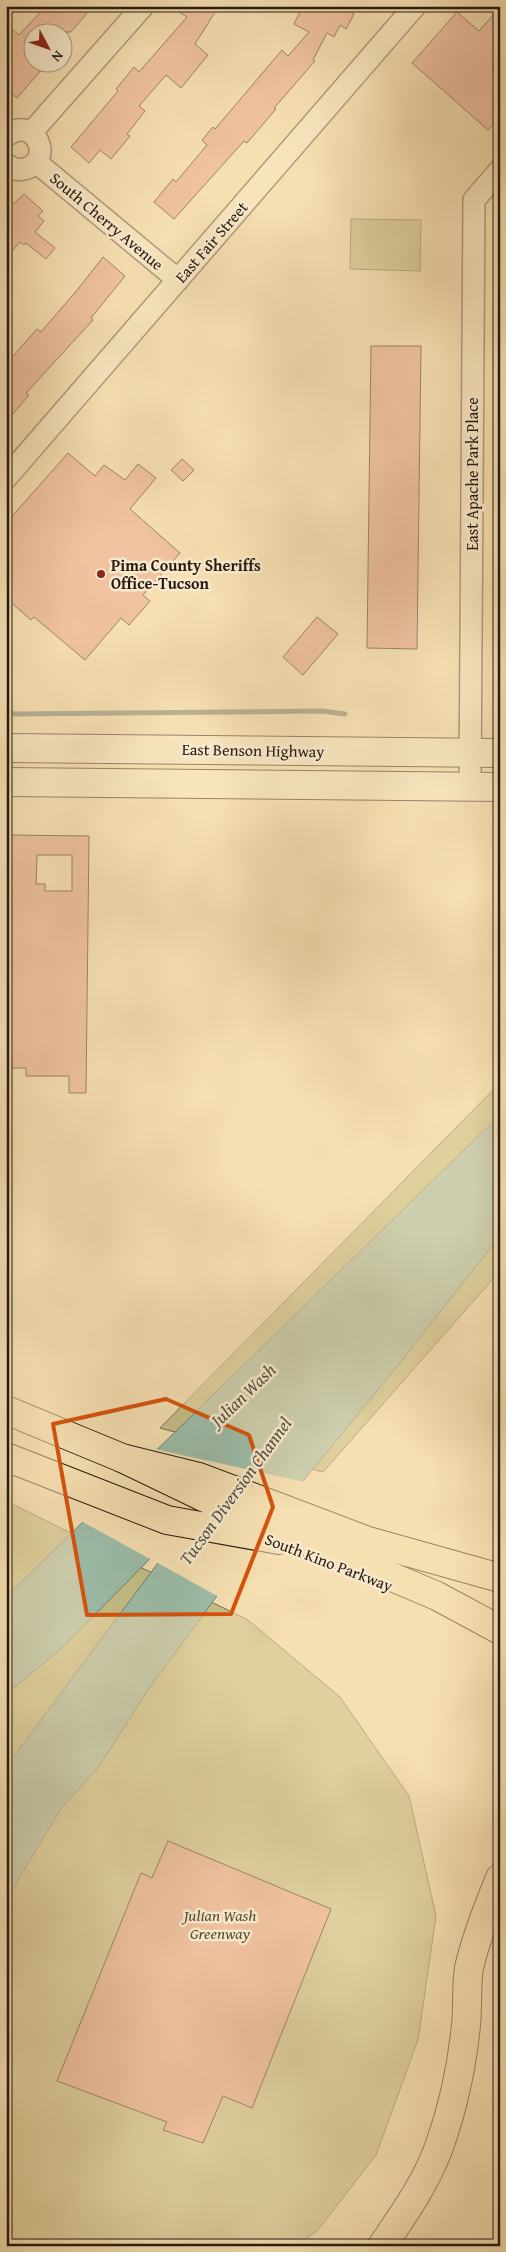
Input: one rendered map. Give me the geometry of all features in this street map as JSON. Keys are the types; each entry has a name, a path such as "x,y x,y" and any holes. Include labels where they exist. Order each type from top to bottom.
{"main road":[{"name":"East Benson Highway","path":"6,748 500,753"},
{"path":"6,782 500,787"},
{"path":"6,1410 122,1458 199,1478 286,1528 368,1541 500,1578"},
{"name":"South Kino Parkway","path":"6,1457 167,1520 286,1528 437,1596 500,1630"},
{"name":"South Kino Parkway","path":"286,1528 500,1644"},
{"path":"382,2246 424,2180 439,2148 455,2092 462,2057 469,1969 486,1914 500,1878"}],"street":[{"path":"31,133 143,6"},
{"name":"East Fair Street","path":"6,478 415,6"},
{"path":"6,164 20,170 32,166 36,162 40,150 36,138 31,133 19,130 7,135"},
{"name":"South Cherry Avenue","path":"36,162 178,280"},
{"name":"East Apache Park Place","path":"470,787 474,200 500,170"}],"highlighted area":[{"path":"166,1399 249,1435 273,1507 231,1614 87,1615 53,1424"}],"green space":[{"path":"351,219 421,220 420,271 350,269"},
{"path":"500,1083 500,1271 323,1472 160,1428"},
{"name":"Julian Wash Greenway","path":"6,1501 248,1620 340,1697 409,1796 436,1916 418,2040 376,2155 318,2230 296,2246 6,2246"}],"water":[{"path":"500,1115 500,1236 399,1364 286,1502 150,1687 98,1768 62,1807 6,1900 6,1767 196,1512 63,1647 6,1694 6,1597"}],"pier":[{"path":"155,1449 305,1482 219,1597 156,1562 175,1536 152,1560 81,1521"}],"building":[{"path":"46,6 93,6 72,31 72,22 31,22"},
{"path":"169,6 219,6 195,44 208,55 181,88 166,75 139,106 145,111 127,134 130,136 111,159 100,150 89,163 71,147 118,91 116,89 134,67 139,72 187,17"},
{"path":"303,6 339,6 354,14 346,29 340,25 334,37 327,33 313,60 315,61 274,108 276,109 247,143 244,141 174,219 154,202 173,179 176,182 207,145 202,140 213,127 215,129 282,50 288,56 309,32 294,24"},
{"path":"500,7 500,57 492,66 500,73 500,116 488,130 412,63 457,12 479,31"},
{"path":"6,24 19,35 22,32 22,72 40,72 17,98 6,89"},
{"path":"24,194 43,211 38,216 44,221 35,232 55,248 46,259 26,243 24,245 20,242 6,258 6,211"},
{"path":"103,257 125,276 91,318 93,320 26,393 29,395 6,422 6,364 37,329 41,332"},
{"path":"371,346 421,346 417,649 367,648"},
{"path":"68,453 95,476 104,465 125,480 138,464 156,478 130,509 180,553 143,595 150,601 129,625 121,618 85,660 34,617 31,620 6,598 6,523"},
{"path":"182,459 194,470 183,481 171,470"},
{"path":"317,617 338,634 303,675 283,657"},
{"path":"6,835 89,836 86,1093 69,1093 69,1076 26,1076 26,1068 6,1068","holes":["37,855 72,855 72,891 45,891 45,884 36,884"]},
{"path":"168,1841 331,1909 252,2108 223,2096 203,2143 163,2130 167,2122 57,2081 141,1873 152,1878"}],"waterway":[{"path":"6,712 15,714 322,711 345,714"}],"place":[{"name":"Pima County Sheriffs Office-Tucson","path":"101,574"}],"water label":[{"name":"Julian Wash","path":"243,1395"},
{"name":"Tucson Diversion Channel","path":"235,1491"}]}
